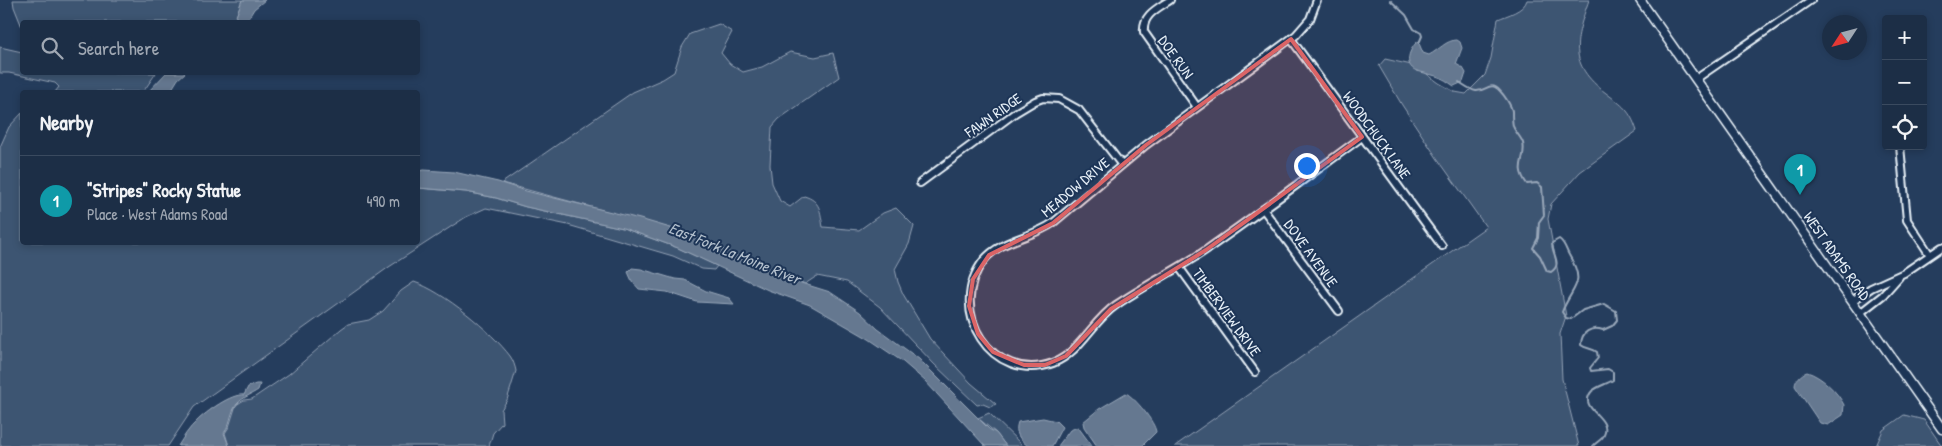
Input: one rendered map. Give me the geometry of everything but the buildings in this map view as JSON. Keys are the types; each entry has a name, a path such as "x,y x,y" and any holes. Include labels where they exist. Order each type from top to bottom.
{"street":[{"name":"DOE RUN","path":"1170,0 1147,17 1144,22 1144,32 1197,107"},
{"name":"MEADOW DRIVE","path":"1317,0 1308,24 1291,39 1121,164 1053,223 1040,231 998,248 984,260 975,273 970,293 970,312 978,334 992,352 1008,361 1024,366 1050,363 1066,356 1111,309 1206,250 1362,137"},
{"name":"WEST ADAMS ROAD","path":"1640,0 1942,429"},
{"path":"1696,79 1811,0"},
{"name":"WOODCHUCK LANE","path":"1291,39 1442,246"},
{"name":"FAWN RIDGE","path":"920,183 1015,113 1043,98 1059,99 1079,110 1121,164"},
{"path":"1900,150 1906,220 1930,255"},
{"name":"DOVE AVENUE","path":"1263,208 1339,311"},
{"path":"1852,301 1871,288 1904,273 1942,247"},
{"name":"TIMBERVIEW DRIVE","path":"1179,267 1255,372"},
{"path":"1860,313 1883,295 1904,273"}],"highlighted area":[{"path":"1291,39 1362,137 1206,250 1111,309 1066,356 1045,365 1024,365 993,352 978,334 969,306 973,279 989,255 1053,223 1146,145"}],"shaded area":[{"path":"13,0 242,0 235,20 20,20 20,22"},
{"path":"242,0 265,0 254,9 247,20 235,20"},
{"path":"1527,0 1589,0 1578,39 1580,61 1585,72 1593,82 1625,109 1632,118 1637,131 1580,172 1551,204 1548,219 1566,316 1560,334 1562,379 1579,446 1175,446 1486,227 1437,158 1379,66 1385,59 1416,66 1455,92 1466,94 1485,75 1491,58 1498,19 1519,10"},
{"path":"719,24 732,32 721,53 730,64 743,72 762,67 790,52 815,57 833,53 839,77 779,119 772,127 770,165 772,183 780,201 790,207 804,196 810,198 819,207 823,227 859,230 883,213 896,208 914,226 909,244 895,269 903,294 930,339 971,383 996,404 990,407 983,404 977,405 934,364 880,307 847,282 817,276 805,284 795,279 786,278 684,232 502,183 633,92 674,72 682,47 690,34"},
{"path":"1457,40 1462,48 1456,64 1463,68 1466,73 1463,82 1454,86 1439,77 1417,71 1410,65 1410,52 1418,41 1423,53 1429,55 1446,43"},
{"path":"0,47 20,52 20,75 155,75 144,90 57,90 59,87 55,83 9,73 0,73"},
{"path":"164,75 183,75 171,90 150,90"},
{"path":"20,115 20,245 420,245 420,188 466,192 623,228 678,248 717,266 714,270 702,269 673,256 568,225 486,208 466,217 389,267 194,407 168,446 0,446 0,147 9,127"},
{"path":"420,171 454,172 498,182 684,232 786,278 795,279 798,282 830,292 860,312 878,329 919,359 989,429 996,433 1006,446 985,446 925,381 903,362 869,339 810,305 768,290 678,248 623,228 466,192 420,188"},
{"path":"632,268 685,280 706,291 729,298 734,304 697,302 667,292 639,289 632,281 628,272"},
{"path":"414,282 439,294 466,313 502,346 513,361 516,371 507,400 501,410 502,423 493,433 489,446 229,446 225,433 229,427 236,405 244,400 252,399 289,374 348,324 369,320 383,311 401,291"},
{"path":"1807,372 1829,385 1844,405 1843,415 1828,425 1820,423 1795,386 1799,377"},
{"path":"260,384 258,390 240,401 233,410 224,433 229,446 178,446 191,427 206,413 226,400 244,395 248,387"},
{"path":"1126,393 1144,411 1156,432 1142,446 1097,446 1084,427 1083,422 1099,409"},
{"path":"989,413 1023,446 1006,446 996,433 978,418"},
{"path":"1904,415 1924,420 1942,446 1876,446 1883,430"},
{"path":"1043,418 1056,421 1062,427 1052,446 1028,446 1018,436 1018,422"},
{"path":"1078,427 1092,446 1058,446 1070,430"}],"waterway":[{"path":"1390,0 1406,15 1414,29 1421,33 1422,36 1419,43"},
{"path":"1459,82 1469,89 1476,91 1493,86 1503,95 1510,106 1513,126 1523,143 1521,172 1527,184 1537,183 1542,187 1544,215 1539,222 1538,238 1533,248 1540,256 1547,271 1551,272 1557,262 1552,243 1559,239 1564,245 1577,273 1576,285 1562,312 1566,318 1571,319 1583,310 1604,304 1616,311 1617,320 1612,326 1603,330 1594,329 1587,331 1581,340 1581,345 1597,352 1598,358 1590,368 1591,371 1608,369 1613,372 1613,380 1594,389 1588,397 1588,403 1604,423 1605,429 1603,437 1593,446"}],"place":[{"name":"\"Stripes\" Rocky Statue","path":"1800,195"}],"water label":[{"name":"East Fork La Moine River","path":"735,253"}]}
